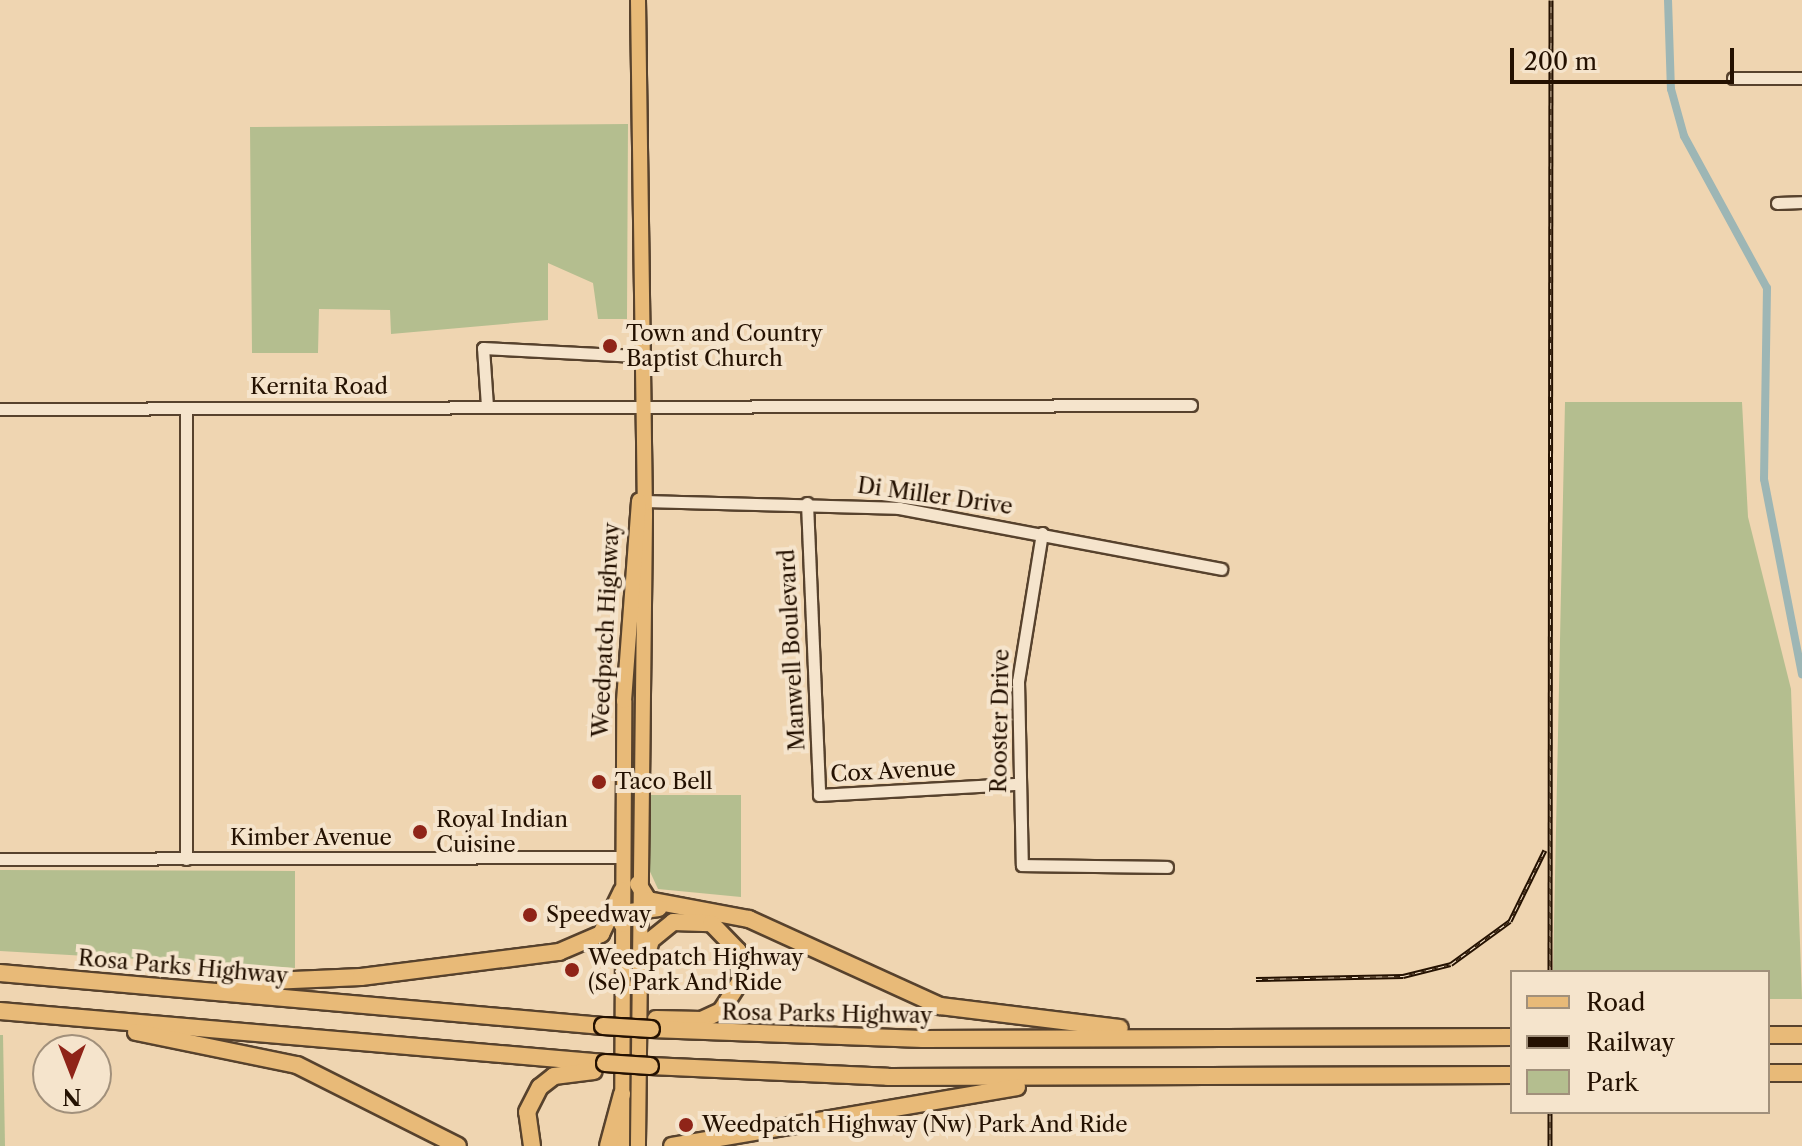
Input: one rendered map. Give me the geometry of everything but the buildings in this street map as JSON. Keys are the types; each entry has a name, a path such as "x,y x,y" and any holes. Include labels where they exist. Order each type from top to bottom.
{"highway":[{"path":"56,978 315,981 559,952 601,934 630,887 648,900 749,919 940,1006 1164,1037"},
{"path":"622,924 638,909 676,905"},
{"path":"638,984 651,940 673,922 711,923 738,951 741,980 721,1011 702,1020 651,1024"},
{"name":"Rosa Parks Highway","path":"0,973 518,1019 894,1039 1510,1037"},
{"path":"0,1011 606,1066 873,1076 1510,1075"},
{"path":"48,1015 297,1065 458,1146"},
{"path":"1770,1035 1802,1035"},
{"path":"532,1146 527,1112 540,1087 562,1074 606,1066"},
{"path":"1770,1073 1802,1073"},
{"path":"672,1146 970,1091 1243,1075"},
{"path":"608,1146 622,1094"}],"main road":[{"name":"Weedpatch Highway","path":"622,1146 622,924 630,887 645,562 639,501 637,356 638,0"},
{"name":"Weedpatch Highway","path":"638,1146 638,909 622,857 626,632 639,501"}],"street":[{"path":"1733,78 1802,78"},
{"path":"1777,203 1802,202"},
{"path":"487,406 483,348 637,356"},
{"name":"Kernita Road","path":"0,409 1191,405"},
{"path":"186,408 186,859"},
{"name":"Di Miller Drive","path":"639,501 807,503 935,512 1221,569"},
{"name":"Manwell Boulevard","path":"807,503 819,795"},
{"name":"Rooster Drive","path":"1042,533 1020,658 1018,784 1022,865 1167,867"},
{"name":"Cox Avenue","path":"819,795 1018,784"},
{"name":"Kimber Avenue","path":"0,859 622,857"}],"green space":[{"path":"628,124 627,319 598,319 593,283 548,263 548,320 391,334 390,310 319,309 318,353 252,353 250,127"},
{"path":"1565,402 1742,402 1748,517 1791,689 1802,999 1770,999 1770,970 1553,970"},
{"path":"647,795 741,795 741,897 658,889 647,865"},
{"path":"0,870 295,871 295,968 0,951"},
{"path":"0,1035 3,1035 5,1146 0,1146"}],"waterway":[{"path":"1668,0 1671,89 1684,136 1767,288 1764,479 1802,674"}],"railway":[{"path":"1550,970 1551,0"},
{"path":"1256,979 1403,976 1451,964 1510,921 1545,850"},
{"path":"1550,1114 1550,1146"}],"place":[{"name":"Town and Country Baptist Church","path":"610,346"},
{"name":"Taco Bell","path":"599,782"},
{"name":"Royal Indian Cuisine","path":"420,832"},
{"name":"Speedway","path":"530,915"},
{"name":"Weedpatch Highway (Se) Park And Ride","path":"572,970"},
{"name":"Weedpatch Highway (Nw) Park And Ride","path":"686,1125"}]}
